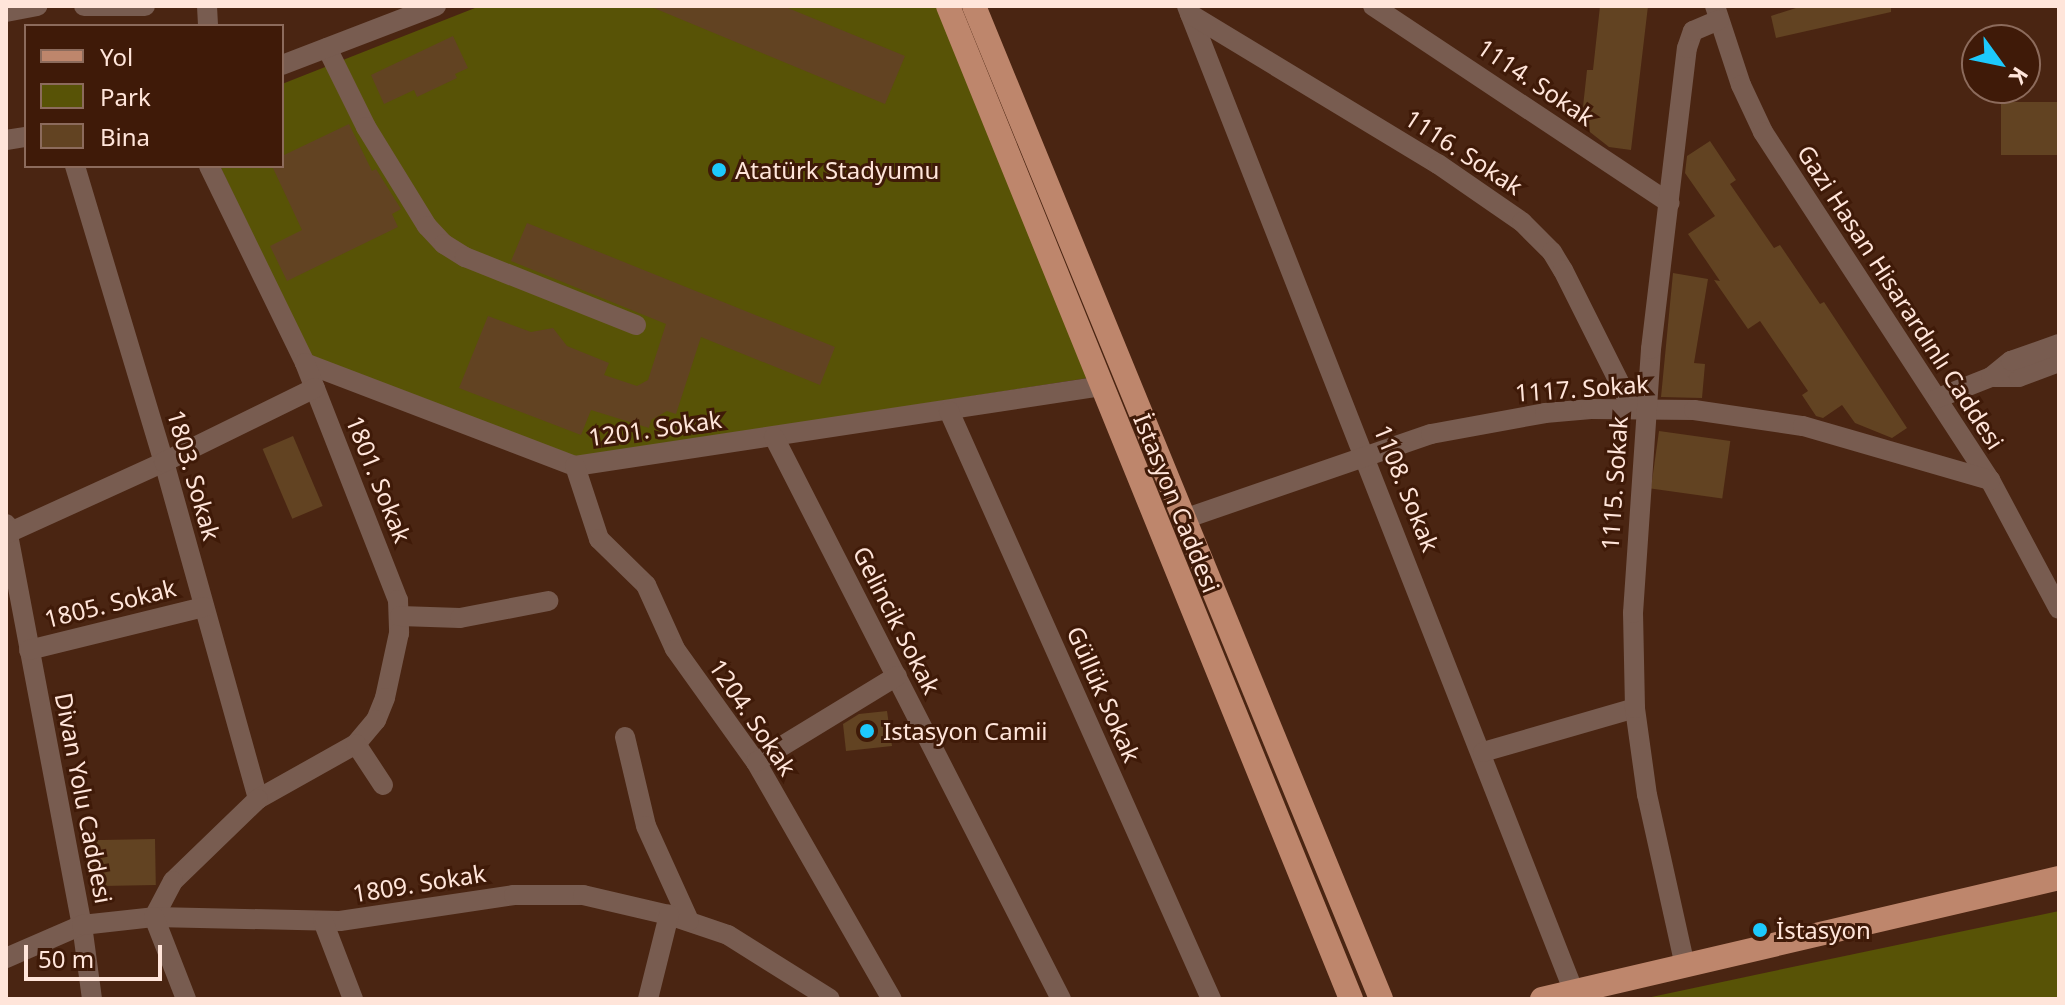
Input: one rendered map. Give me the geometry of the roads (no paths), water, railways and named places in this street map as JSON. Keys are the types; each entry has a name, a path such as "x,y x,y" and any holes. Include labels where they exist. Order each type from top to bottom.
{"main road":[{"name":"İstasyon Caddesi","path":"948,6 1351,999"},
{"name":"İstasyon Caddesi","path":"974,6 1381,999"},
{"path":"1542,999 2059,878"}],"street":[{"path":"6,12 37,6"},
{"path":"84,6 140,11"},
{"name":"1114. Sokak","path":"1373,6 1669,203"},
{"path":"284,64 423,8"},
{"name":"1116. Sokak","path":"1189,10 1438,164 1538,236 1563,270 1639,408"},
{"name":"1108. Sokak","path":"1189,10 1483,752 1574,992"},
{"name":"1115. Sokak","path":"1685,966 1649,809 1635,708 1633,613 1639,408 1690,37 1717,13"},
{"name":"Gazi Hasan Hisarardınlı Caddesi","path":"1717,13 1741,85 1763,132 1990,480 2059,609"},
{"path":"327,48 366,127 427,226 444,244 465,257 636,325"},
{"name":"1803. Sokak","path":"76,168 164,462 258,799"},
{"path":"210,168 305,363"},
{"path":"1938,398 1991,377 2011,361 2059,344"},
{"path":"1991,377 2019,377 2059,362"},
{"name":"1201. Sokak","path":"305,363 575,466 1103,386"},
{"name":"1801. Sokak","path":"305,363 391,578 400,616"},
{"path":"7,530 164,462 315,388"},
{"name":"1117. Sokak","path":"1184,519 1366,454 1488,422 1545,413 1639,408 1751,417 1803,426 1990,480"},
{"name":"Güllük Sokak","path":"949,411 1211,999"},
{"name":"Gelincik Sokak","path":"774,437 1061,999"},
{"name":"1204. Sokak","path":"575,466 599,539 646,585 675,649 756,762 892,999"},
{"name":"Divan Yolu Caddesi","path":"7,530 82,925 154,917"},
{"path":"2033,561 2059,580"},
{"path":"186,999 154,917 173,881 258,799 356,744 376,720 385,698 400,616 460,618 548,601"},
{"name":"1805. Sokak","path":"29,650 204,607"},
{"path":"756,762 897,676"},
{"path":"1483,752 1635,708"},
{"path":"625,737 646,826 679,918 648,999"},
{"path":"356,744 383,785"},
{"name":"1809. Sokak","path":"154,917 365,919 546,893 583,895 679,918 728,935 830,999"},
{"path":"323,921 353,999"},
{"path":"6,958 82,925 92,999"}],"place":[{"name":"Atatürk Stadyumu","path":"719,170"},
{"name":"Istasyon Camii","path":"867,731"},
{"name":"İstasyon","path":"1760,930"}]}
